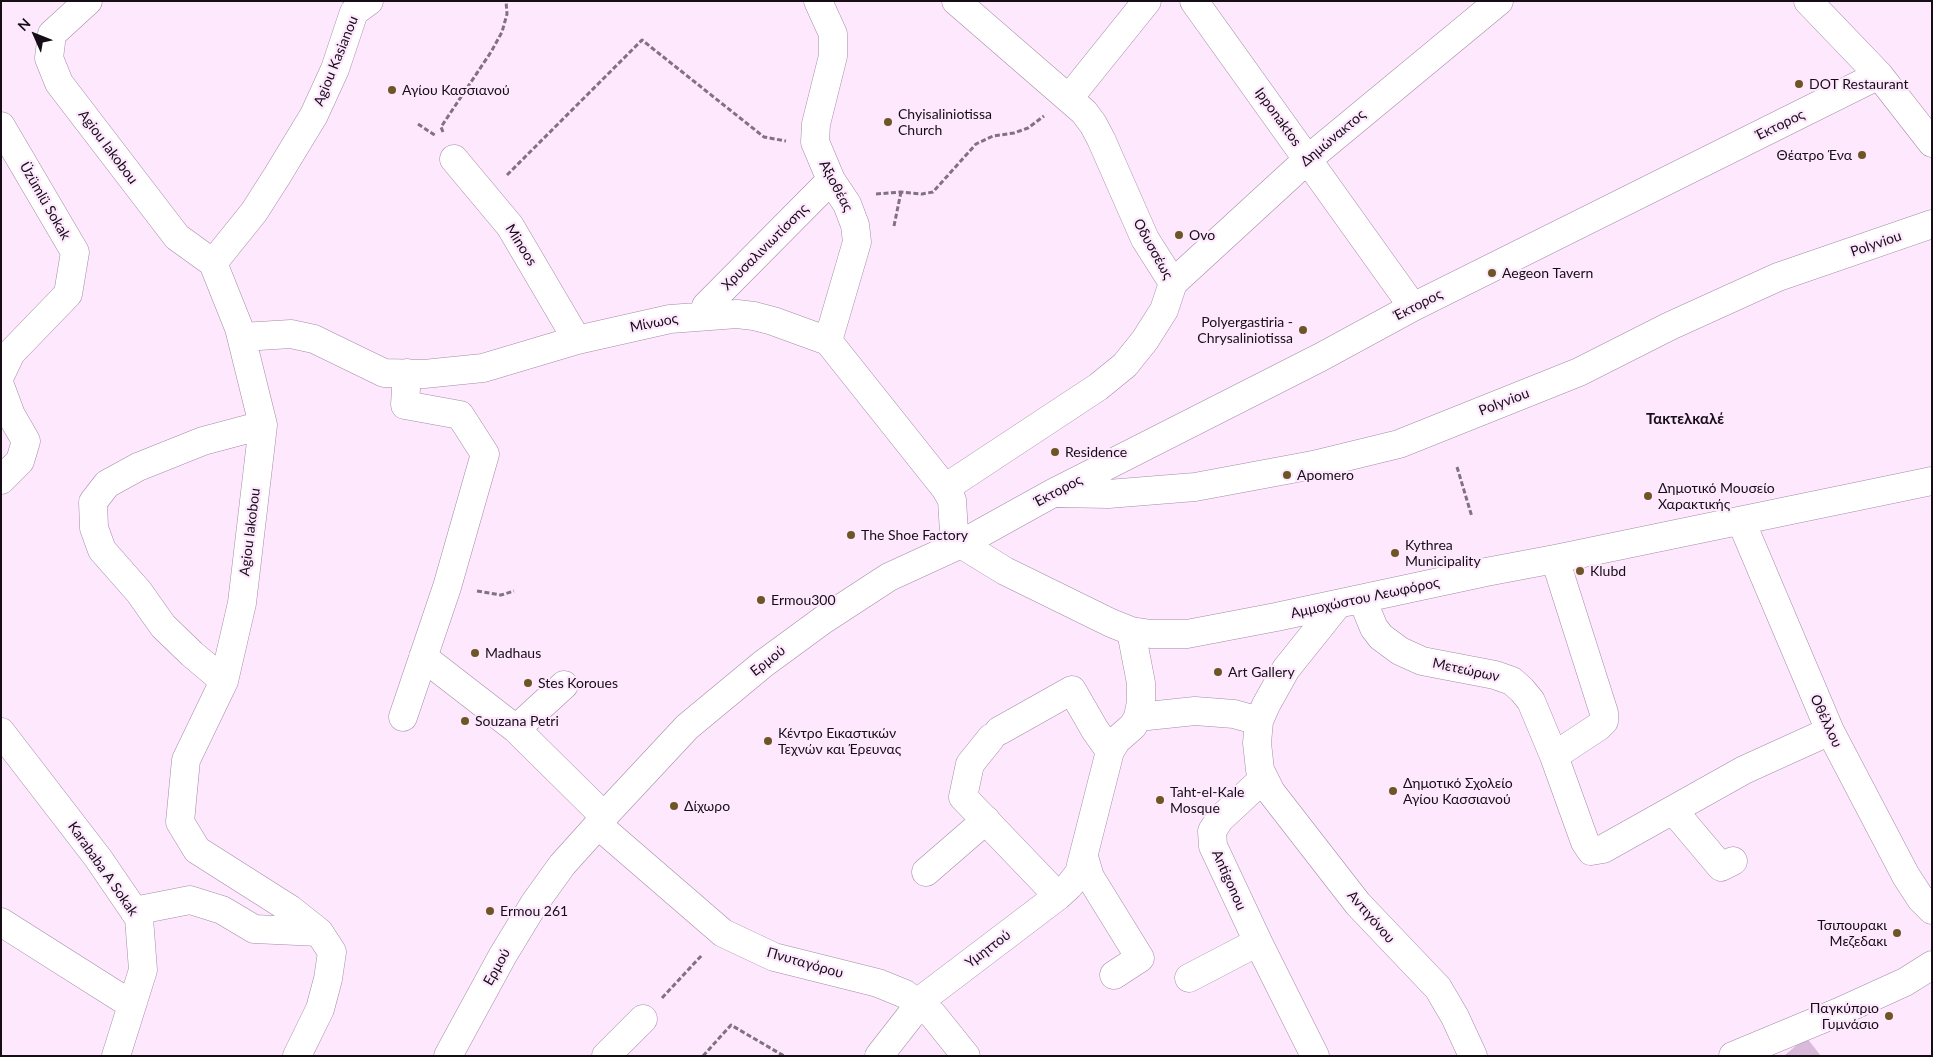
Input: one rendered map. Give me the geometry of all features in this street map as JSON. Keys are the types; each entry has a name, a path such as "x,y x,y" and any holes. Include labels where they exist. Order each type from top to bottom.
{"street":[{"name":"Agiou Iakobou","path":"88,1 52,34 49,58 59,83 177,237 213,263 242,337 263,425 242,602 224,681 186,760 180,822 197,850 290,909 319,932 332,952 328,979 320,1009 298,1056"},
{"name":"Αξιοθέας","path":"818,1 833,34 833,56 816,124 816,142 831,180 847,204 855,225 857,242 828,341"},
{"name":"Οδυσσέως","path":"945,488 1098,387 1126,365 1164,310 1174,282 1145,239 1093,124 1059,105 956,1"},
{"path":"1059,105 1147,1"},
{"name":"Ipponaktos","path":"1194,1 1413,307"},
{"name":"Δημώνακτος","path":"1174,282 1308,159 1499,1"},
{"path":"1808,1 1879,75 1932,143"},
{"name":"Agiou Kasianou","path":"213,263 254,212 314,115 335,69 358,4"},
{"name":"Έκτορος","path":"960,544 1053,493 1321,357 1413,307 1879,75"},
{"name":"Üzümlü Sokak","path":"1,126 75,252 68,294 5,359"},
{"name":"Minoos","path":"454,159 510,226 577,340"},
{"name":"Χρυσαλινιωτίσσης","path":"703,316 706,306 831,180"},
{"name":"Polyviou","path":"1053,493 1108,494 1196,487 1313,465 1399,444 1579,372 1670,326 1778,277 1932,224"},
{"name":"Μίνωος","path":"242,337 291,334 314,339 384,373 407,374 483,368 577,340 670,319 703,316 736,314 754,316 828,341"},
{"path":"828,341 945,488 952,500 954,532 960,544"},
{"path":"403,717 424,657 485,454 460,416 405,405 407,374"},
{"path":"1,388 11,414 26,441 20,461 1,480"},
{"path":"224,681 163,626 139,592 102,550 94,528 93,502 107,484 138,467 203,441 263,425"},
{"name":"Αμμοχώστου Λεωφόρος","path":"960,544 1005,571 1131,631 1152,634 1187,634 1276,618 1486,572 1555,560 1932,480"},
{"name":"Οθέλλου","path":"1741,521 1830,731 1906,876 1921,899 1932,910"},
{"name":"Ερμού","path":"450,1054 503,955 534,904 562,864 687,727 762,664 823,620 889,577 960,544"},
{"path":"1554,756 1604,721 1604,713 1555,560"},
{"name":"Μετεώρων","path":"1350,601 1381,637 1400,651 1422,661 1495,675 1512,681 1522,690 1531,701 1554,756 1585,842 1591,851 1603,849 1744,770 1830,731"},
{"name":"Αντιγόνου","path":"1286,669 1350,601"},
{"name":"Αντιγόνου","path":"1276,618 1287,635 1289,656 1286,669 1259,721 1257,743 1263,779 1358,904 1438,988 1449,1006 1473,1056"},
{"path":"1131,631 1142,683 1138,717 1195,711 1234,714 1259,721"},
{"path":"424,657 516,729 601,820"},
{"path":"516,729 564,685"},
{"path":"1058,896 963,797 970,764 995,734 1072,690 1095,730 1110,751"},
{"name":"Υμηττού","path":"879,1056 918,1003 1058,896 1079,873 1110,751 1117,740 1133,726 1138,717"},
{"name":"Karababa A Sokak","path":"1,732 98,858 139,918 143,970 123,1000 116,1056"},
{"name":"Antigonou","path":"1263,779 1220,819 1212,831 1214,846 1258,942 1315,1056"},
{"path":"1673,810 1721,868 1732,861"},
{"name":"Πνυταγόρου","path":"601,820 643,863 723,933 774,957 878,983 905,994 933,1015 966,1056"},
{"path":"926,872 986,820"},
{"path":"1084,857 1090,877 1140,958 1114,976"},
{"path":"134,911 190,900 222,910 254,929 319,932"},
{"path":"1,922 123,1000"},
{"path":"1189,978 1258,942"},
{"path":"1733,1056 1897,986 1932,965"},
{"path":"606,1056 643,1019"}],"path":[{"path":"454,159 441,127 491,52 502,32 507,14 506,1"},
{"path":"485,196 642,40 764,137 802,145 816,142"},
{"path":"877,194 901,192 922,194 933,192 976,144 993,136 1014,133 1028,128 1059,105"},
{"path":"894,226 901,192"},
{"path":"1457,467 1472,517"},
{"path":"643,1019 723,933"},
{"path":"703,1056 731,1025 784,1056"}],"shaded area":[{"path":"1806,1037 1821,1056 1784,1056"}],"place":[{"name":"DOT Restaurant","path":"1799,84"},
{"name":"Αγίου Κασσιανού","path":"392,90"},
{"name":"Chyisaliniotissa Church","path":"888,122"},
{"name":"Θέατρο Ένα","path":"1862,155"},
{"name":"Ovo","path":"1179,235"},
{"name":"Aegeon Tavern","path":"1492,273"},
{"name":"Polyergastiria - Chrysaliniotissa","path":"1303,330"},
{"name":"Residence","path":"1055,452"},
{"name":"Apomero","path":"1287,475"},
{"name":"Δημοτικό Μουσείο Χαρακτικής","path":"1648,496"},
{"name":"The Shoe Factory","path":"851,535"},
{"name":"Kythrea Municipality","path":"1395,553"},
{"name":"Klubd","path":"1580,571"},
{"name":"Ermou300","path":"761,600"},
{"name":"Madhaus","path":"475,653"},
{"name":"Art Gallery","path":"1218,672"},
{"name":"Stes Koroues","path":"528,683"},
{"name":"Souzana Petri","path":"465,721"},
{"name":"Κέντρο Εικαστικών Τεχνών και Έρευνας","path":"768,741"},
{"name":"Δημοτικό Σχολείο Αγίου Κασσιανού","path":"1393,791"},
{"name":"Taht-el-Kale Mosque","path":"1160,800"},
{"name":"Δίχωρο","path":"674,806"},
{"name":"Ermou 261","path":"490,911"},
{"name":"Τσιπουρακι Μεζεδακι","path":"1897,933"},
{"name":"Παγκύπριο Γυμνάσιο","path":"1889,1016"}],"district":[{"name":"Τακτελκαλέ","path":"1685,419"}]}
